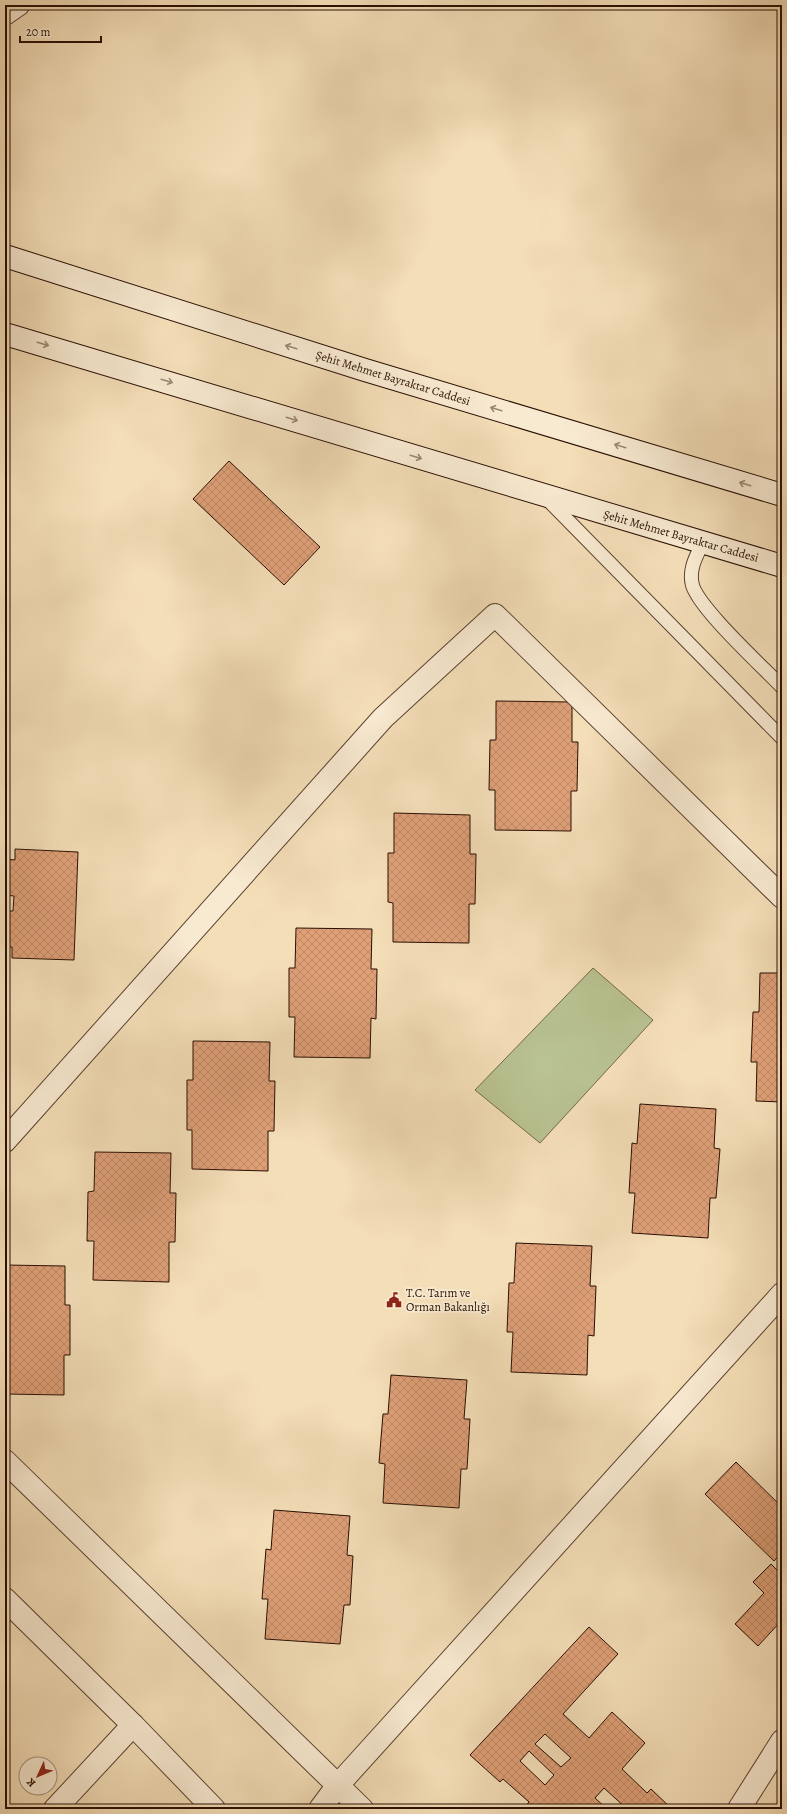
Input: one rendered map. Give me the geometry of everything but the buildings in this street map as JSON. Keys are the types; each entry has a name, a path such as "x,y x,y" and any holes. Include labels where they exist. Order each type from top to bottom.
{"street":[{"path":"5,14 18,5"},
{"name":"Şehit Mehmet Bayraktar Caddesi","path":"5,256 365,370 782,495"},
{"name":"Şehit Mehmet Bayraktar Caddesi","path":"5,334 782,566"},
{"path":"5,1141 383,718 495,616 782,897"},
{"path":"320,1809 338,1785 782,1294"},
{"path":"5,1461 362,1809"},
{"path":"5,1599 133,1725 214,1809"},
{"path":"55,1809 133,1725"},
{"path":"739,1809 782,1741"}],"lane":[{"path":"544,496 782,738"},
{"path":"703,542 691,569 692,584 699,598 724,628 782,687"}],"green space":[{"path":"593,968 653,1020 540,1143 475,1090"}],"place":[{"name":"T.C. Tarım ve Orman Bakanlığı","path":"394,1300"}]}
